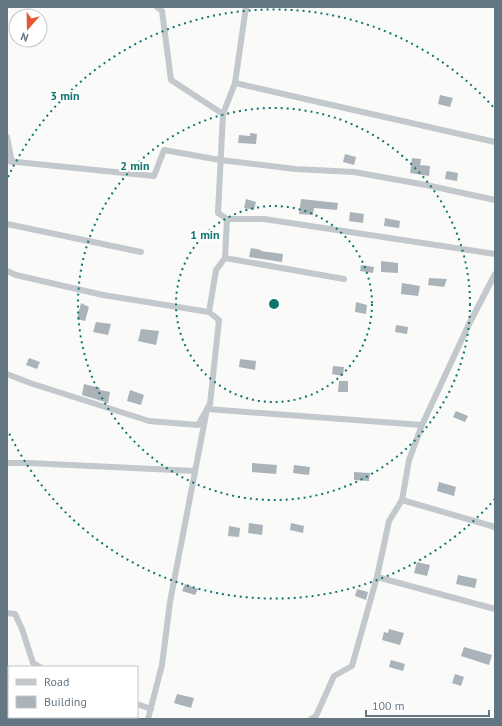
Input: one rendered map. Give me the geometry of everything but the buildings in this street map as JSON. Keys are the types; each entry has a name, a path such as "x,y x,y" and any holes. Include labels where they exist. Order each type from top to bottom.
{"street":[{"path":"156,7 162,10 172,80 223,114"},
{"path":"246,7 235,83 223,114 218,213 227,218 264,219 495,254"},
{"path":"235,83 495,142"},
{"path":"7,137 9,162 154,176 164,150 220,160 295,169 354,172 426,185 495,200"},
{"path":"209,312 216,270 225,258 227,218"},
{"path":"7,224 141,252"},
{"path":"225,258 344,279"},
{"path":"7,271 16,275 103,295 209,312 219,320 210,404 198,425 148,421 30,383 7,374"},
{"path":"311,719 316,716 334,676 352,666 377,577 389,521 402,500 409,460 422,425 469,324 495,274"},
{"path":"207,409 422,425"},
{"path":"148,719 162,665 170,602 207,409"},
{"path":"7,463 195,471"},
{"path":"402,500 495,527"},
{"path":"377,577 495,609"},
{"path":"7,613 15,614 22,629 33,663 38,666"},
{"path":"138,704 151,709"}]}
